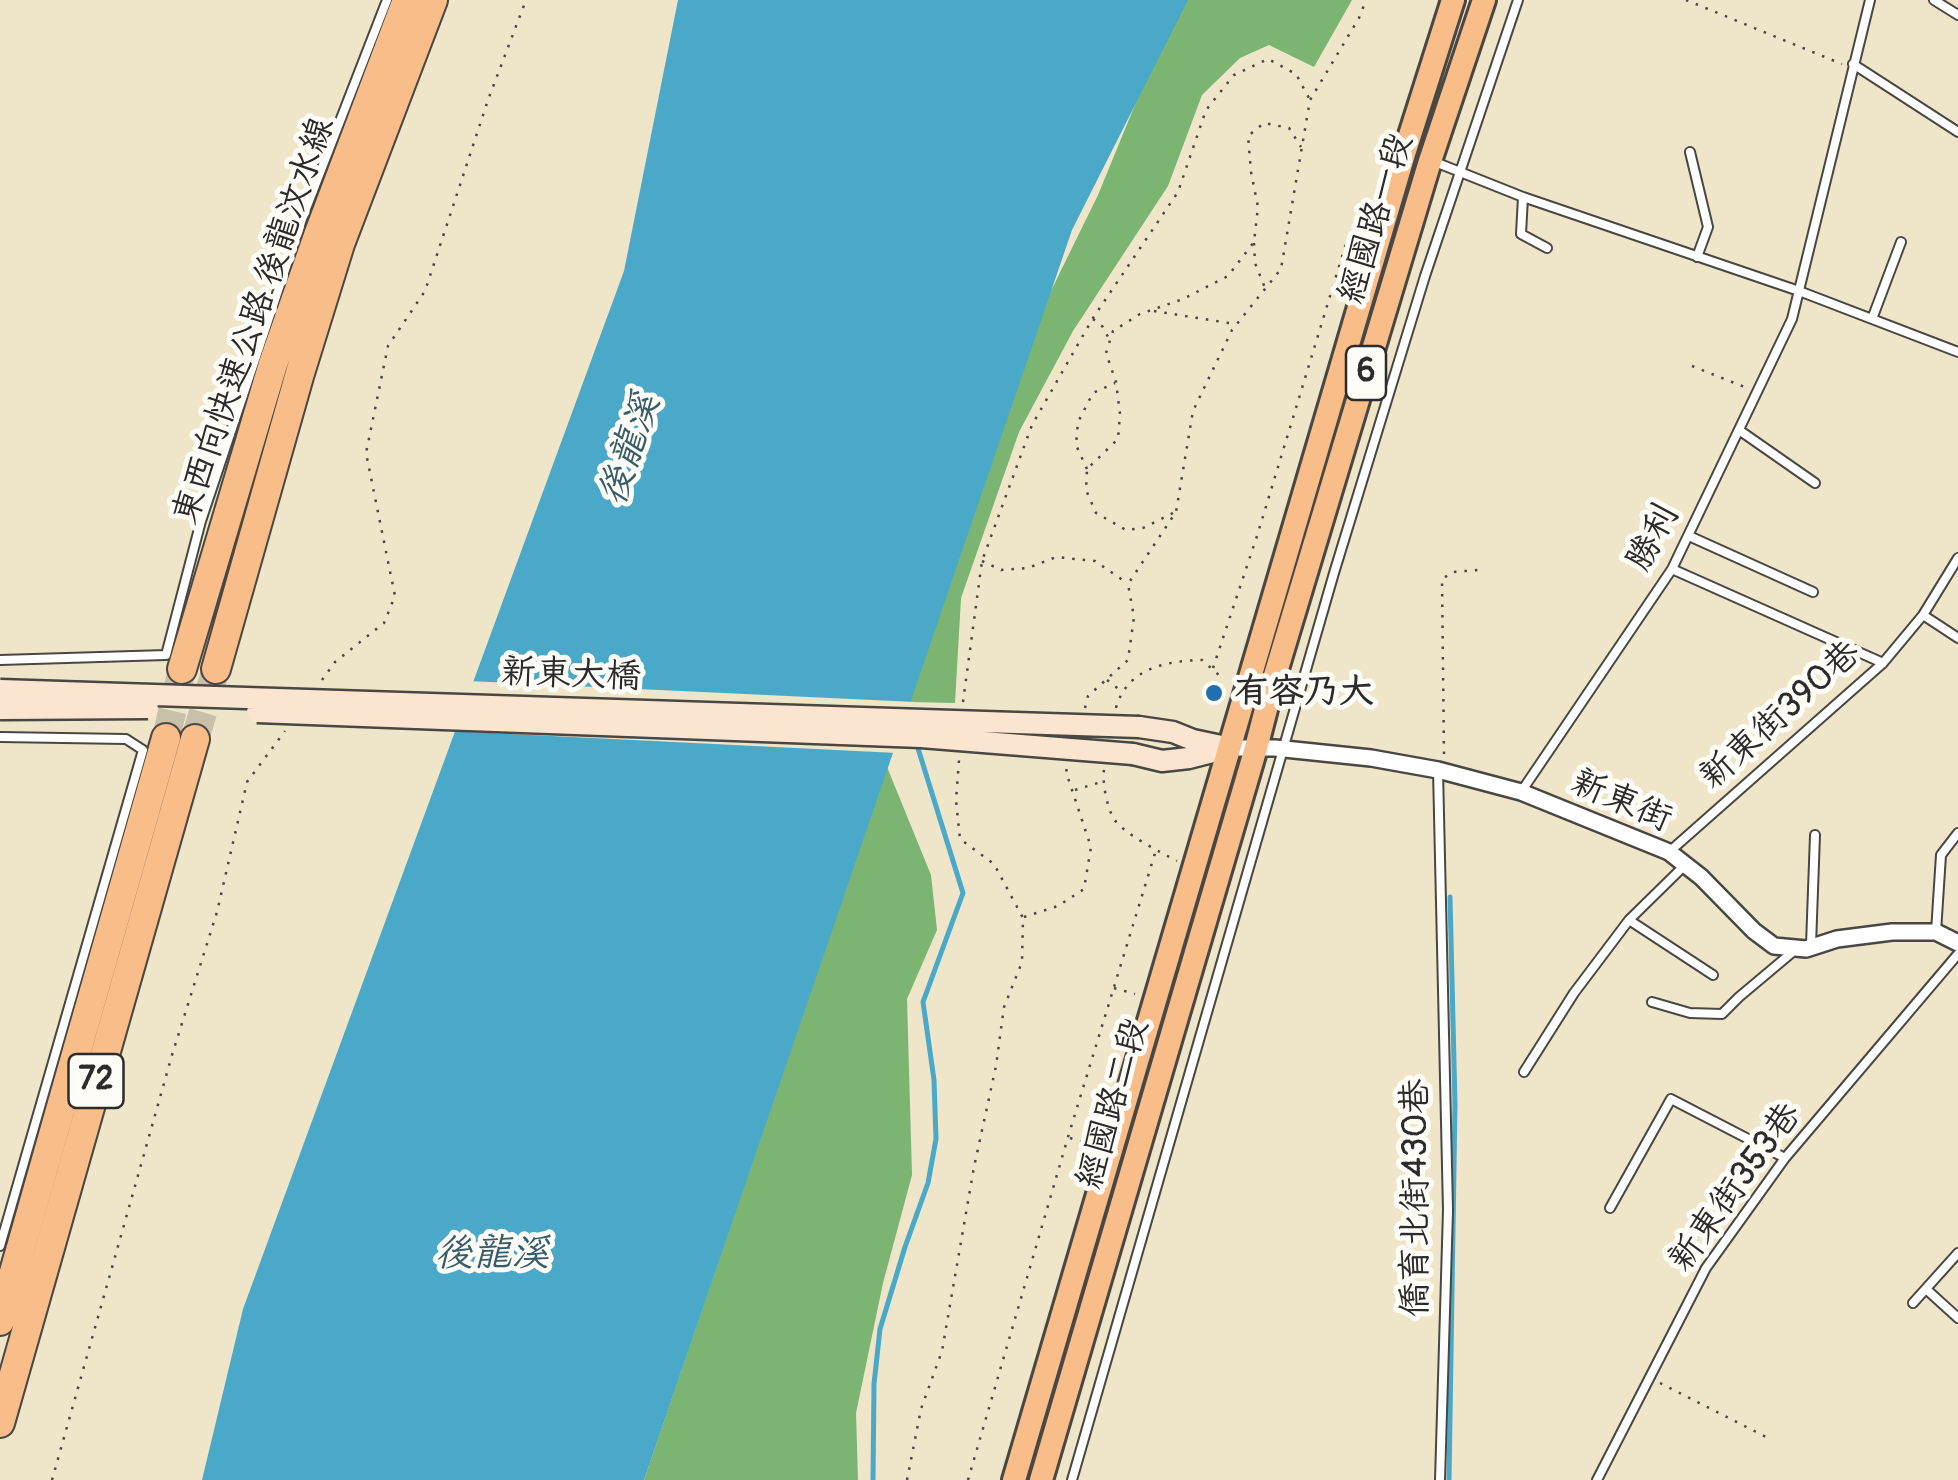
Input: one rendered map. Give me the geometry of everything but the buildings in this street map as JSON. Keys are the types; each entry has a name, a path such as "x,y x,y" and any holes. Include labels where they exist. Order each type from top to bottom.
{"highway":[{"name":"東西向快速公路 後龍汶水線","path":"182,669 273,364 318,233 407,0"},
{"name":"東西向快速公路 後龍汶水線","path":"216,669 340,244 433,0"},
{"name":"72","path":"0,1321 166,738"},
{"name":"72","path":"0,1422 195,739"}],"main road":[{"name":"經國路一段","path":"1228,748 1404,154 1454,0"},
{"name":"經國路一段","path":"1256,748 1430,161 1484,0"},
{"name":"經國路二段","path":"1014,1480 1228,748"},
{"name":"經國路二段","path":"1042,1480 1256,748"}],"street":[{"name":"新東大橋","path":"0,690 1140,727 1228,748"},
{"name":"新東大橋","path":"0,709 136,707 921,736 1133,754 1162,761 1228,748"},
{"name":"新東街","path":"1228,748 1371,758 1442,770 1521,792 1669,852 1737,911 1754,932 1774,946 1803,949"},
{"path":"1803,949 1838,939 1892,932 1936,932 1958,942"}],"lane":[{"path":"0,660 166,654 200,521 296,238 388,0"},
{"path":"1072,1480 1346,536 1460,170 1518,0"},
{"name":"勝利","path":"1521,792 1672,570 1792,319 1870,0"},
{"path":"1934,0 1958,15"},
{"path":"1853,64 1958,132"},
{"path":"1690,152 1708,227 1697,257"},
{"path":"1430,161 1523,197 1799,291 1958,352"},
{"path":"1523,197 1522,234 1547,248"},
{"path":"1872,319 1901,242"},
{"path":"1739,430 1815,483"},
{"path":"1688,536 1813,592"},
{"path":"1958,558 1923,615 1958,638"},
{"path":"1672,570 1883,664"},
{"name":"新東街390巷","path":"1669,852 1883,664 1923,615"},
{"path":"0,738 126,739 144,750 0,1246"},
{"name":"僑育北街430巷","path":"1440,1480 1448,1210 1440,916 1442,770"},
{"path":"1936,932 1941,855 1958,833"},
{"path":"1652,1002 1690,1013 1722,1014 1803,949 1815,835"},
{"path":"1524,1072 1574,992 1630,920 1686,865"},
{"path":"1630,920 1713,975"},
{"name":"新東街353巷","path":"1596,1480 1706,1268 1785,1158 1958,954"},
{"path":"1610,1208 1670,1099 1785,1158"},
{"path":"1914,1303 1958,1253"},
{"path":"1926,1289 1958,1318"}],"path":[{"path":"313,692 335,662 384,624 394,596 366,452 388,346 425,291 488,100 526,0"},
{"path":"1082,715 1088,696 1128,660 1134,617 1128,584 1176,512 1193,412 1237,324 1281,269 1310,100 1360,18 1366,0"},
{"path":"1686,0 1839,64 1853,64"},
{"path":"962,710 982,560 1032,424 1092,318 1178,192 1206,110 1234,75 1268,59 1296,74 1310,100"},
{"path":"1266,288 1254,263 1258,207 1248,136 1264,122 1289,128 1302,148"},
{"path":"1213,668 1348,237 1340,295"},
{"path":"1086,470 1118,439 1116,382 1106,353 1113,331 1140,314 1183,299 1228,276 1254,242"},
{"path":"1151,310 1237,324"},
{"path":"1326,310 1338,314"},
{"path":"1092,318 1104,326 1110,341"},
{"path":"1692,366 1757,392"},
{"path":"1116,382 1094,394 1078,422 1076,444 1086,470 1086,490 1096,513 1126,530 1142,528 1176,512"},
{"path":"1256,536 1268,538"},
{"path":"982,560 1001,570 1028,568 1056,556 1095,561 1128,584"},
{"path":"1442,770 1442,579 1453,572 1478,570"},
{"path":"1106,680 1121,691"},
{"path":"52,1480 172,1055 217,912 247,782 291,722"},
{"path":"907,1480 921,1409 942,1351 1004,1007 1022,962 1023,918 994,864 960,839 956,800 960,746"},
{"path":"1023,918 1058,906 1084,889 1091,847 1066,772 1072,753"},
{"path":"1072,790 1102,782"},
{"path":"968,1480 1156,850"},
{"path":"1114,988 1142,996"},
{"path":"1068,1137 1092,1145"},
{"path":"1650,1378 1772,1440"}],"green space":[{"path":"1178,0 1352,0 1314,67 1269,45 1240,58 1202,95 1168,186 1073,331 1019,432 961,598 955,703 909,702 1020,354 1098,195"},
{"path":"887,767 931,875 937,930 907,999 912,1175 883,1283 856,1413 858,1480 644,1480"}],"water":[{"name":"後龍溪","path":"678,0 1188,0 1072,230 644,1480 202,1480 243,1309 624,271"}],"pier":[{"path":"468,681 915,702 897,753 450,731"}],"waterway":[{"path":"873,1480 874,1384 880,1329 928,1183 936,1139 934,1080 923,1002 963,893 916,742"},
{"path":"1449,1480 1455,1104 1450,897"}],"tunnel":[{"path":"166,738 182,669"},
{"path":"195,739 216,669"}],"place":[{"name":"有容乃大","path":"1214,693"}]}
